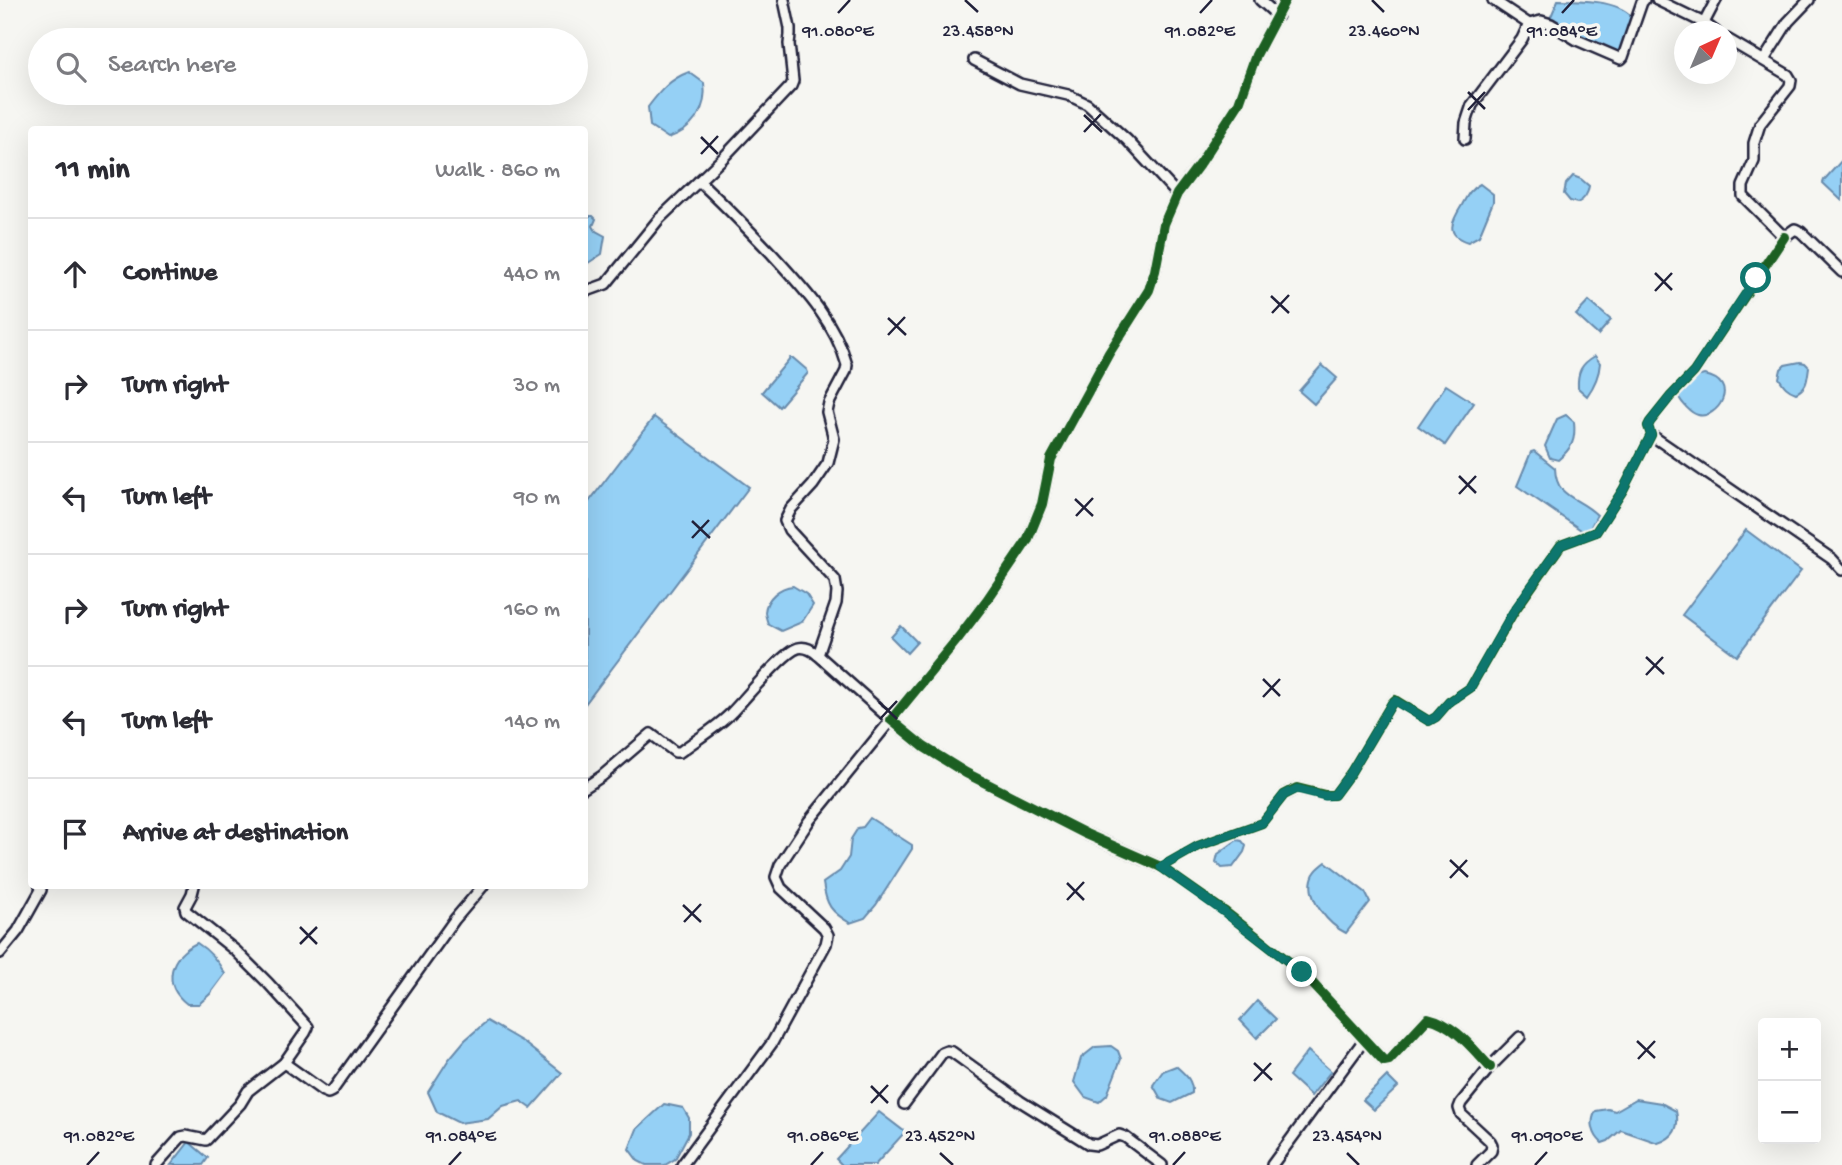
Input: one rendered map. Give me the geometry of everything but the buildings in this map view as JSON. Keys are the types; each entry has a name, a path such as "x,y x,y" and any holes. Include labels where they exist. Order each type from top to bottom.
{"street":[{"path":"588,291 606,284 659,219 722,159 792,86 790,35 784,0"},
{"path":"1260,0 1278,16"},
{"path":"682,1165 772,1043 827,944 828,935 824,928 781,888 776,877 779,865 809,821 988,600 1027,541 1042,504 1051,459 1109,353 1149,290 1164,224 1177,194 1239,103 1256,55 1285,0"},
{"path":"1493,0 1529,24 1541,21 1551,24 1577,40 1621,59 1644,0"},
{"path":"1657,0 1700,21"},
{"path":"1705,21 1716,0"},
{"path":"1765,60 1788,22 1810,0"},
{"path":"1465,139 1466,123 1472,105 1522,39 1529,24"},
{"path":"1737,45 1788,75 1791,80 1790,86 1760,124 1754,143 1754,161 1743,186 1743,197 1784,237"},
{"path":"974,60 1020,85 1068,95 1087,104 1126,140 1177,194"},
{"path":"699,181 801,285 832,332 847,365 827,412 834,439 828,463 785,521 789,530 835,580 836,603 818,655"},
{"path":"1842,272 1801,232 1795,229 1784,237 1694,372 1648,426 1651,435 1832,559 1842,570"},
{"path":"1161,867 1198,846 1262,823 1284,795 1297,789 1325,796 1334,795 1395,701 1429,721 1449,702 1470,688 1513,612 1561,545 1596,532 1623,490 1651,435"},
{"path":"588,785 651,734 675,752 680,752 731,714 789,653 799,648 808,648 925,747 966,773 1086,834 1161,867 1224,912 1302,972 1380,1059 1389,1060 1425,1020 1431,1018 1459,1035 1490,1067"},
{"path":"0,953 18,931 41,889"},
{"path":"156,1165 181,1137 208,1139 240,1104 248,1091 284,1063 308,1027 236,951 186,911 193,889"},
{"path":"284,1063 323,1091 332,1091 455,919 480,889"},
{"path":"1477,1165 1492,1145 1461,1114 1459,1108 1490,1067 1520,1037"},
{"path":"1272,1165 1364,1040"},
{"path":"904,1104 942,1053 952,1052 1020,1101 1081,1140 1097,1145 1119,1135 1162,1165"}],"water":[{"path":"1558,0 1598,2 1626,11 1632,17 1626,44 1621,52 1615,55 1549,21"},
{"path":"689,72 704,83 704,101 691,124 668,138 650,126 648,107 666,86"},
{"path":"1842,160 1842,201 1823,183"},
{"path":"1573,176 1589,186 1588,192 1577,203 1570,201 1564,194 1566,184"},
{"path":"1480,184 1493,194 1493,202 1479,236 1468,242 1456,236 1453,222 1469,193"},
{"path":"588,216 596,219 593,226 605,236 602,254 588,263"},
{"path":"1589,301 1611,320 1598,335 1576,315"},
{"path":"1595,356 1600,363 1599,372 1587,396 1578,388 1578,377 1583,365"},
{"path":"790,358 808,373 779,407 762,392"},
{"path":"1800,362 1809,367 1805,385 1796,393 1790,391 1779,378 1785,365"},
{"path":"1322,365 1337,378 1314,404 1299,391"},
{"path":"1704,375 1715,379 1722,385 1724,392 1722,400 1712,412 1698,415 1689,410 1678,396 1697,377"},
{"path":"1446,385 1474,403 1445,445 1418,426"},
{"path":"1566,415 1574,422 1572,443 1558,460 1550,458 1545,446 1557,419"},
{"path":"654,417 749,487 588,700 588,503"},
{"path":"1534,451 1555,468 1559,486 1597,515 1587,534 1517,486 1531,452"},
{"path":"1746,530 1801,571 1737,656 1682,615"},
{"path":"793,586 806,594 813,605 802,622 781,631 768,624 766,607 775,594"},
{"path":"901,626 917,642 907,653 891,637"},
{"path":"870,818 912,845 912,849 876,905 865,918 850,923 830,907 823,883 840,871 849,857 851,839 858,828 863,827"},
{"path":"1237,840 1246,846 1244,852 1233,867 1222,868 1216,862 1218,854"},
{"path":"1326,862 1365,892 1370,902 1346,933 1326,918 1313,895 1313,876"},
{"path":"197,943 206,949 225,974 199,1004 187,1004 174,988 172,970 180,955"},
{"path":"1257,1001 1276,1019 1257,1038 1240,1020"},
{"path":"487,1021 523,1042 562,1073 531,1108 521,1101 503,1106 488,1119 459,1123 437,1112 428,1092 449,1059 465,1040"},
{"path":"1111,1046 1118,1051 1121,1059 1107,1095 1099,1102 1085,1097 1074,1082 1081,1058 1095,1047"},
{"path":"1308,1051 1331,1071 1311,1096 1289,1076"},
{"path":"1176,1066 1190,1081 1192,1093 1172,1103 1161,1099 1153,1085 1163,1071"},
{"path":"1387,1076 1398,1087 1374,1110 1363,1100"},
{"path":"1636,1099 1661,1103 1676,1111 1676,1127 1672,1135 1658,1143 1621,1130 1602,1143 1593,1128 1596,1111 1615,1111"},
{"path":"664,1104 683,1108 689,1118 689,1133 675,1159 665,1165 646,1165 638,1161 629,1149 637,1129"},
{"path":"879,1112 905,1132 875,1165 842,1165 836,1159"},
{"path":"189,1142 208,1158 203,1165 171,1165"}],"cycle path":[{"path":"1285,0 1256,55 1239,103 1177,194 1164,224 1149,290 1109,353 1051,459 1042,504 1027,541 959,637 891,720 924,747 966,773 1086,834 1161,867 1224,911 1302,972 1384,1061 1389,1060 1428,1018 1454,1031 1490,1067"},
{"path":"1161,867 1198,846 1262,823 1284,795 1297,788 1334,795 1395,700 1429,721 1449,702 1470,688 1513,613 1561,545 1596,532 1623,490 1651,435 1648,426 1650,422 1694,372 1784,237"}],"route":[{"path":"1302,972 1161,867 1198,846 1262,823 1284,795 1297,789 1325,796 1334,795 1395,701 1429,721 1449,702 1470,688 1513,612 1561,545 1596,532 1635,468 1651,435 1648,426 1650,422 1694,372 1756,278"}]}
